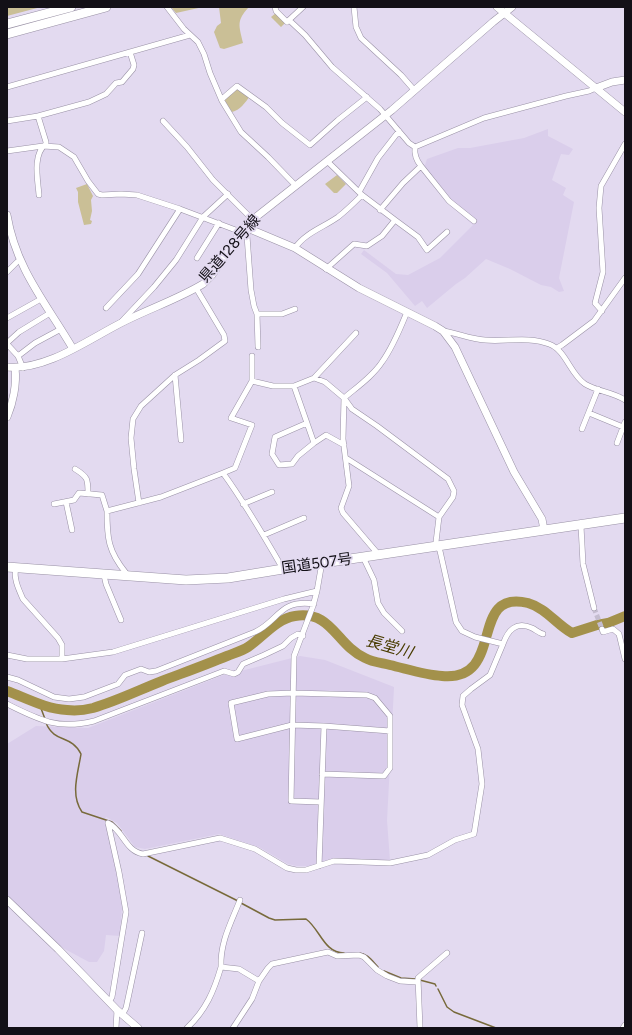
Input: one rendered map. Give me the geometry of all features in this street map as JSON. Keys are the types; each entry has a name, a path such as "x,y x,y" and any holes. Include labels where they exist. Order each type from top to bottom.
{"highway":[{"path":"7,24 71,7"},
{"path":"7,34 106,7"},
{"name":"国道507号","path":"12,568 165,580 207,580 544,530 581,526 625,518"}],"street":[{"path":"167,7 190,35 198,42 227,111 241,132 268,156 296,186"},
{"path":"275,7 276,11 288,22"},
{"path":"303,7 289,20 305,35 332,67 386,115 409,143 415,146 484,118 589,91 612,82 625,80"},
{"path":"354,7 356,27 361,38 415,90"},
{"path":"497,7 625,112"},
{"name":"県道128号線","path":"7,367 23,368 63,355 118,324 196,288 209,278 253,220 386,115 512,7"},
{"path":"7,86 190,35"},
{"path":"7,122 38,116 89,102 106,94 116,83 122,82 133,69 134,64 130,52"},
{"path":"222,99 237,86 266,107 282,123 310,145 348,111 367,97"},
{"path":"38,116 46,142 43,146 38,163 39,195"},
{"path":"163,121 187,147 213,180 253,220"},
{"path":"295,248 305,236 318,230 350,208 361,193 378,158 399,130"},
{"path":"602,311 595,303 603,272 599,208 601,186 625,144"},
{"path":"7,151 43,146 59,147 74,157 88,182 98,194 102,196 132,194 180,208 220,223 245,229 279,241 295,248 326,269 359,288 443,331 485,340 539,341 557,348 585,384 625,400"},
{"path":"415,146 414,153 421,166 450,201 474,221"},
{"path":"327,161 380,210 418,237 427,250 447,232"},
{"path":"380,210 403,183 421,166"},
{"path":"118,324 154,287 176,260 203,217 228,194"},
{"path":"106,308 138,274 180,208"},
{"path":"7,215 10,242 30,281 73,349"},
{"path":"326,269 354,244 367,246 382,236 395,220"},
{"path":"198,258 220,223"},
{"path":"245,229 248,236 251,290 257,314 258,347"},
{"path":"7,272 20,260"},
{"path":"557,348 590,325 602,311 625,278"},
{"path":"139,503 131,438 133,419 141,406 175,375 225,341 224,334 196,288"},
{"path":"7,318 41,299"},
{"path":"257,314 282,314 295,309"},
{"path":"378,555 341,508 348,486 344,445 344,398 373,373 382,362 397,336 407,312"},
{"path":"23,368 18,356 7,344 19,332 50,313"},
{"path":"18,356 35,343 61,329"},
{"path":"443,331 455,347 514,472 542,519 544,530"},
{"path":"252,381 273,386 294,386 314,378 356,333"},
{"path":"107,511 161,497 235,468 252,425 231,418 252,381 252,356"},
{"path":"7,417 12,402 16,375 15,368"},
{"path":"175,375 181,440"},
{"path":"314,378 325,382 344,398 352,409 448,479 454,491 453,497 439,517 436,542 439,546 456,622 462,631 475,637 503,644"},
{"path":"294,386 314,444"},
{"path":"582,429 598,388"},
{"path":"589,413 624,424 617,443"},
{"path":"307,423 275,437 272,454 279,466 292,464 298,456 326,435 344,445"},
{"path":"346,458 439,517"},
{"path":"76,469 88,479 88,494"},
{"path":"223,473 256,526 264,535 284,569"},
{"path":"243,504 272,492"},
{"path":"54,504 74,500 79,493 102,495 107,511 107,538 110,548 126,573 125,577"},
{"path":"66,502 72,530"},
{"path":"264,535 304,518"},
{"path":"581,526 583,564 594,608"},
{"path":"363,557 374,580 378,603 384,613 402,631"},
{"path":"320,563 314,605 294,656 291,801 321,802"},
{"path":"12,568 15,572 19,592 23,599 58,638 62,645 62,660"},
{"path":"104,575 106,584 121,620"},
{"path":"7,655 27,659 62,660 113,652 317,591"},
{"path":"7,677 18,680 54,697 69,699 84,697 118,684 125,675 141,669 149,672 156,671 255,632 263,628 285,608 305,603 314,605"},
{"path":"109,1002 112,997 126,912 108,823 114,826 131,849 138,853 143,854 220,838 255,849 287,868 296,870 306,870 334,861 390,863 428,855 455,840 474,834 482,784 478,749 462,705 463,696 490,674 507,634 513,628 522,625 544,634"},
{"path":"602,629 603,632 612,629 619,634 625,659"},
{"path":"7,704 46,722 71,725 94,721 224,671 234,674 238,672 243,664 284,646 291,638 298,634 303,635"},
{"path":"322,774 384,776 390,768 390,731 390,716 375,698 367,695 293,693 268,694 231,703 237,739 292,725 390,731"},
{"path":"319,866 324,726"},
{"path":"7,900 120,1013 138,1028"},
{"path":"187,1028 203,1010 216,983 221,966 222,945 239,903"},
{"path":"116,1028 120,1013 126,1008 142,933"},
{"path":"233,1028 252,1000 259,981 272,964 328,952 337,956 364,957 377,970 400,981 418,980 447,952"},
{"path":"221,966 239,969 259,981"},
{"path":"418,980 420,1028"},
{"path":"622,1028 625,1025"}],"shaded area":[{"path":"7,7 41,7 7,16"},
{"path":"171,7 203,7 176,13"},
{"path":"219,7 249,7 240,20 240,32 243,43 224,49 220,48 214,32 217,26 221,23"},
{"path":"276,13 286,22 281,27 271,17"},
{"path":"237,88 250,96 240,108 232,112 225,101 225,98"},
{"path":"548,129 548,136 573,149 569,155 561,154 552,180 566,188 563,195 574,202 559,278 564,291 559,292 551,287 541,285 510,269 486,259 427,308 422,301 415,306 387,273 361,254 364,250 396,274 408,275 440,258 473,225 450,205 421,170 427,159 458,148 470,148 524,138"},
{"path":"337,175 346,184 337,193 334,193 325,184"},
{"path":"87,184 93,196 91,200 92,211 90,220 92,221 91,224 84,225 76,188"},
{"path":"300,656 325,660 394,687 387,820 390,861 335,858 311,866 297,866 288,864 259,847 219,834 145,849 135,847 117,823 106,817 105,820 117,871 122,907 120,936 106,935 104,951 97,962 89,962 61,947 7,895 7,744 36,726 88,728 221,676"}],"waterway":[{"name":"長堂川","path":"7,691 51,708 70,710 93,708 243,650 254,643 276,624 295,616 317,618 326,623 355,652 368,659 423,673 442,676 462,674 474,665 482,652 491,621 498,609 509,602 528,603 534,605 572,633 608,623 625,616"},
{"path":"39,703 45,719"},
{"path":"46,723 54,734 73,744 81,754 76,784 76,798 82,812 112,822 121,831"},
{"path":"148,856 238,901"},
{"path":"241,903 275,920 306,919 311,923 327,945 337,952 344,953"},
{"path":"359,953 367,956 378,967"},
{"path":"384,971 401,978 416,979 435,984 436,986"},
{"path":"438,989 447,1007 454,1012 496,1028"}],"tunnel":[{"path":"594,608 602,629"}]}
